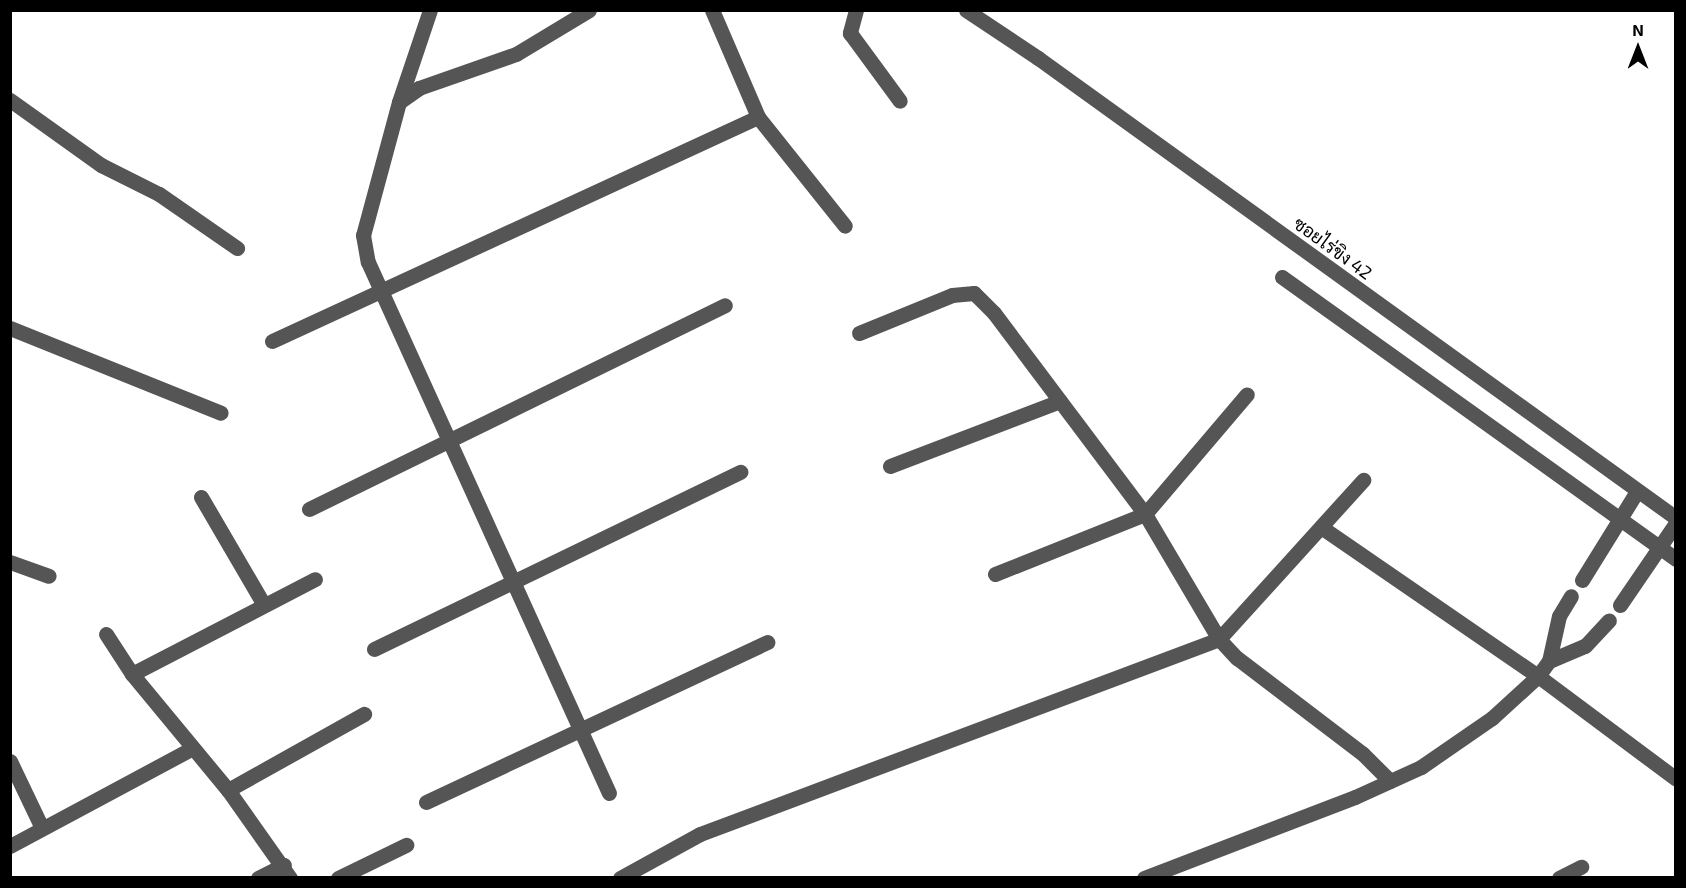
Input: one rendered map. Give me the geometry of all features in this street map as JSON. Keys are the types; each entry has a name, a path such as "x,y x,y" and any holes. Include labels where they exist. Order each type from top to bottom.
{"street":[{"path":"430,10 399,102 363,235 381,290 609,793"},
{"path":"399,102 419,88 516,54 589,10"},
{"path":"712,10 758,117 845,226"},
{"path":"856,10 850,33 900,101"},
{"name":"ซอยไร่ขิง 42","path":"966,10 1048,65 1636,492 1676,518"},
{"path":"10,100 101,165 159,194 237,248"},
{"path":"272,340 758,117"},
{"path":"1282,277 1618,521 1676,559"},
{"path":"859,333 952,295 974,293 1060,401 1145,514 1219,639 1237,658 1364,754 1390,781"},
{"path":"309,508 725,305"},
{"path":"10,328 221,413"},
{"path":"995,574 1145,514 1247,394"},
{"path":"890,466 1060,401"},
{"path":"374,649 513,585 740,472"},
{"path":"620,878 700,834 1219,639 1364,480"},
{"path":"1582,580 1636,492"},
{"path":"201,497 264,605"},
{"path":"1620,605 1676,523"},
{"path":"1321,527 1538,676 1676,779"},
{"path":"10,562 49,576"},
{"path":"132,674 315,579"},
{"path":"1144,878 1180,871 1421,767 1492,718 1538,676 1549,661 1559,616 1571,596"},
{"path":"1549,661 1585,646 1609,620"},
{"path":"106,634 132,674 191,749 228,790 287,871 258,878"},
{"path":"426,802 767,642"},
{"path":"228,790 364,714"},
{"path":"10,846 191,749"},
{"path":"10,761 42,828"},
{"path":"338,878 406,845"},
{"path":"1560,878 1581,867"}]}
